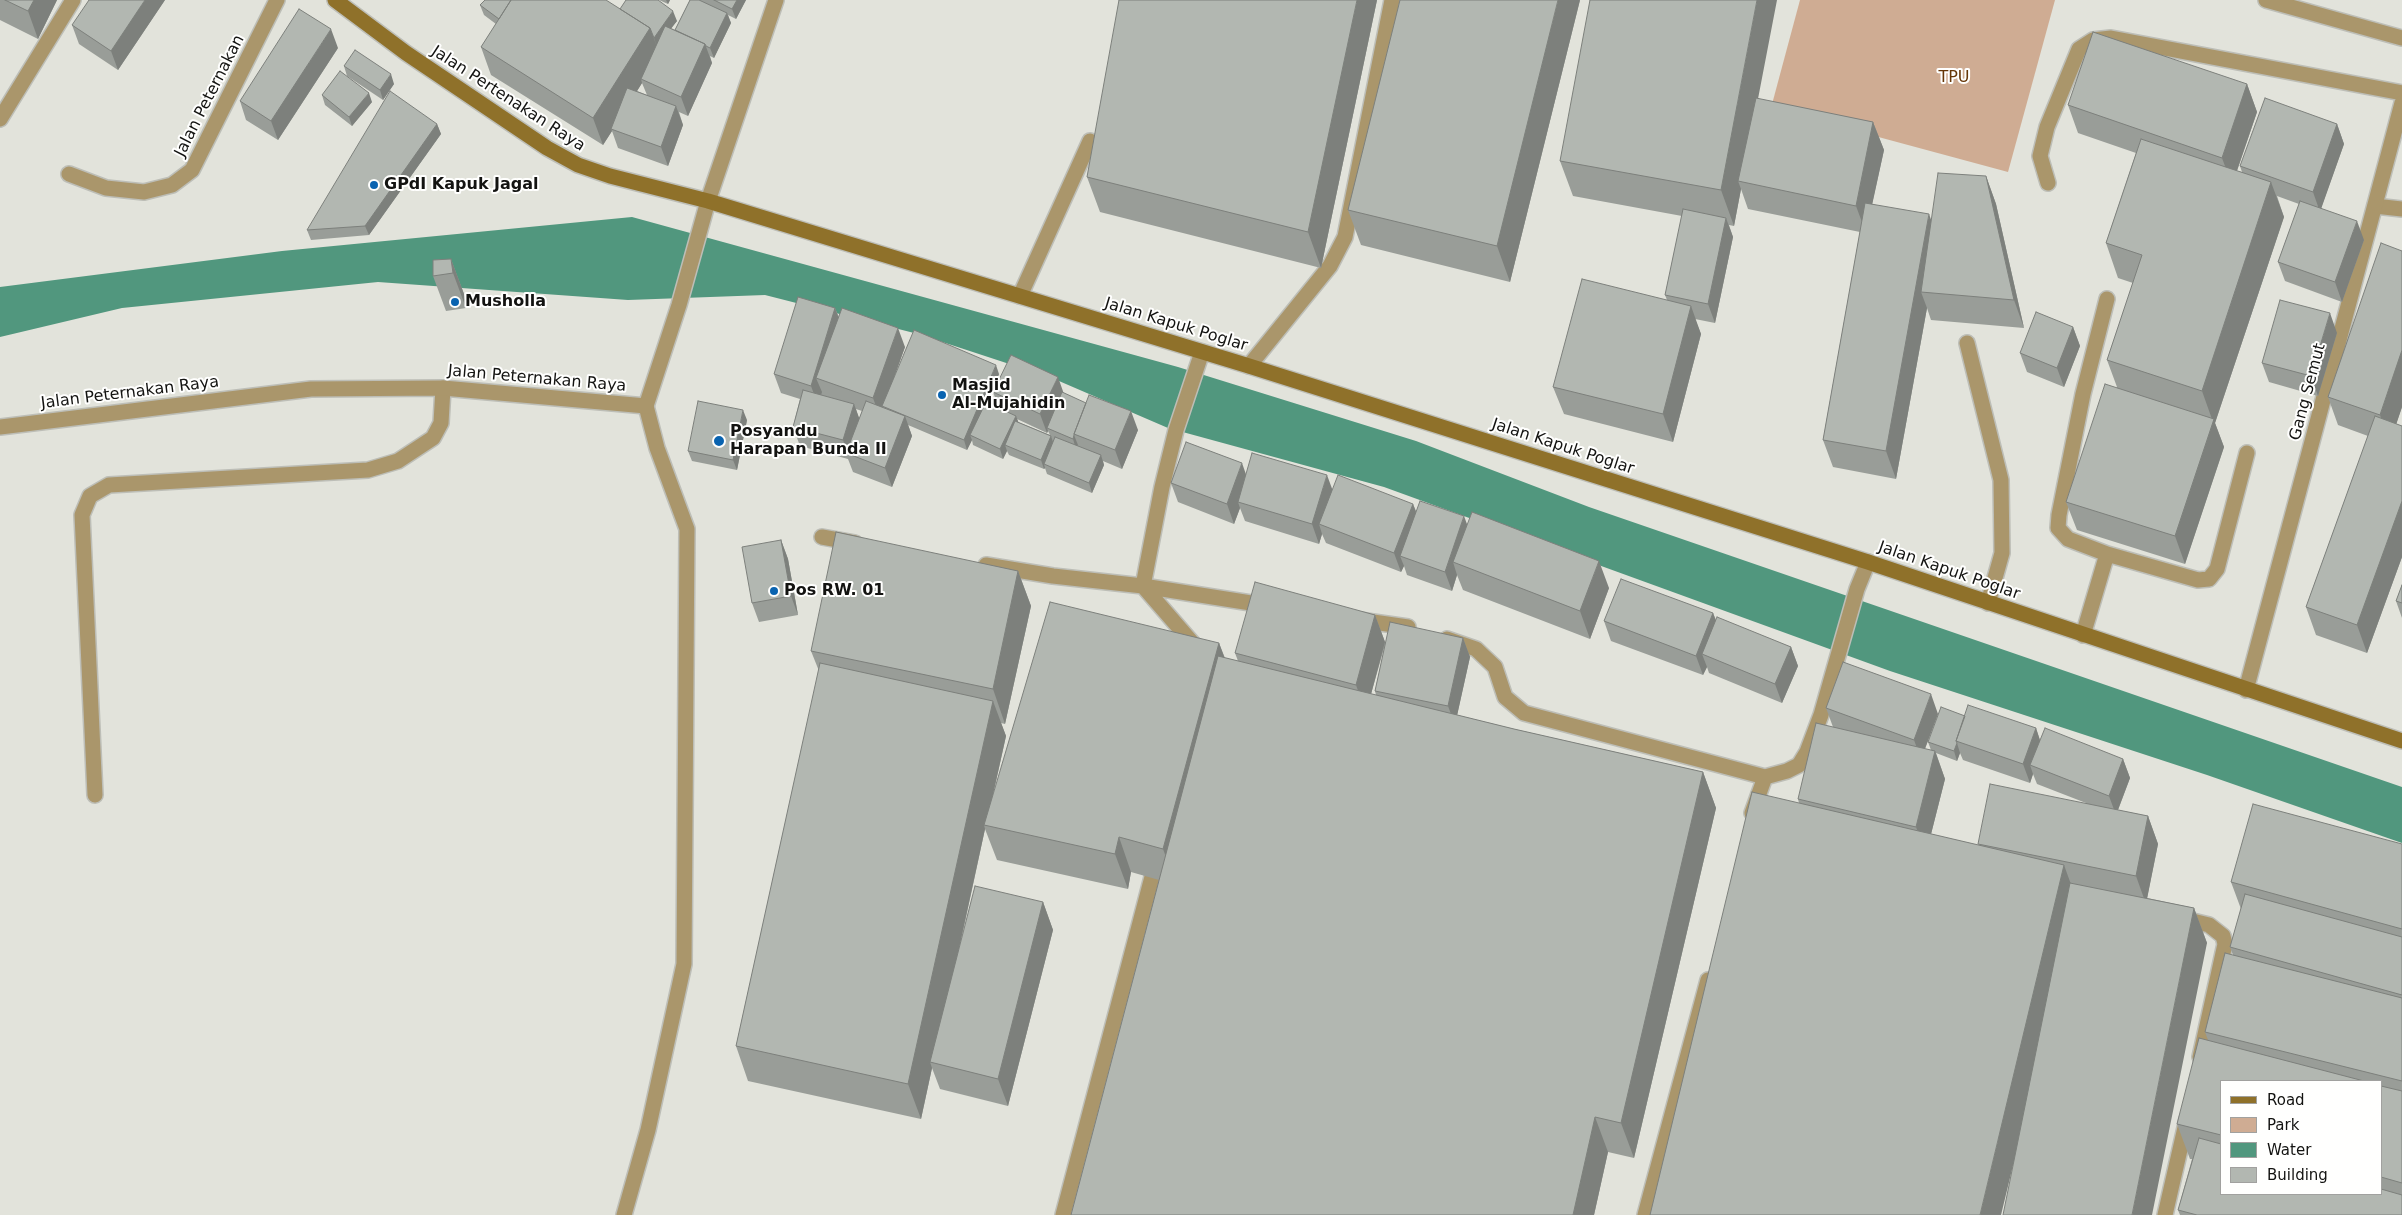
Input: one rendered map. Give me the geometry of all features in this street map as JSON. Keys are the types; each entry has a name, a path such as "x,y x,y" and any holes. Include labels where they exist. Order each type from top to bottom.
{"street":[{"path":"0,119 73,0"},
{"name":"Jalan Peternakan","path":"69,174 106,188 144,192 172,185 192,170 277,0"},
{"name":"Jalan Pertenakan Raya","path":"335,0 406,53 547,148 578,165 610,176 708,201"},
{"name":"Jalan Peternakan Raya","path":"0,427 311,389 443,388 646,406 679,305 708,201 776,0"},
{"path":"1249,366 1330,266 1345,238 1392,0"},
{"path":"2266,0 2402,38"},
{"path":"2048,183 2040,156 2047,127 2079,49 2093,40 2111,38 2402,93"},
{"name":"Gang Semut","path":"2246,690 2402,103"},
{"path":"1020,296 1090,141"},
{"name":"Jalan Kapuk Poglar","path":"708,201 1249,366 1868,562 2246,690 2310,708 2402,741"},
{"path":"2375,206 2402,209"},
{"path":"2107,299 2083,394 2058,528 2068,539 2107,554 2198,580 2209,579 2217,569 2247,453"},
{"path":"1968,343 2001,480 2002,553 1988,602"},
{"path":"1144,586 1162,487 1176,430 1202,352"},
{"path":"95,795 82,515 90,496 108,485 368,470 398,461 434,438 441,422 443,388"},
{"path":"624,1215 648,1130 684,964 687,529 657,448 646,406"},
{"path":"822,537 870,546"},
{"path":"2083,635 2107,554"},
{"path":"1349,618 1430,633 1476,649 1495,667 1505,697 1524,713 1765,777 1787,771 1799,765 1821,716 1857,589 1868,562"},
{"path":"976,563 1052,576 1144,586 1280,607"},
{"path":"1144,586 1195,646 1199,670"},
{"path":"1752,826 1765,777"},
{"path":"1063,1215 1152,877"},
{"path":"2162,914 2210,925 2223,936 2224,952 2198,1069"},
{"path":"1645,1215 1711,965"},
{"path":"2165,1215 2189,1108"}],"green space":[{"name":"TPU","path":"1800,0 2055,0 2008,172 1771,108"}],"water":[{"path":"632,217 1178,367 1416,441 1589,507 2402,787 2402,843 2207,775 1890,671 1384,487 1168,428 1052,378 918,334 765,295 628,300 378,282 122,308 0,337 0,287 282,251"}],"building":[{"path":"5,0 34,0 28,11"},
{"path":"89,0 145,0 111,51 72,25"},
{"path":"485,0 511,0 499,19 480,5"},
{"path":"511,0 606,0 650,28 593,118 481,47"},
{"path":"626,0 658,0 673,11 654,38 650,28 620,9"},
{"path":"690,0 699,0 727,13 710,48 675,30"},
{"path":"714,0 737,0 732,9"},
{"path":"1119,0 1357,0 1308,232 1087,177"},
{"path":"1400,0 1558,0 1497,246 1348,210"},
{"path":"1590,0 1757,0 1721,190 1560,161"},
{"path":"299,9 331,29 271,121 240,101"},
{"path":"665,26 705,44 681,97 641,79"},
{"path":"2093,32 2247,84 2222,158 2068,105"},
{"path":"355,50 391,74 380,90 344,66"},
{"path":"340,71 369,93 349,117 322,95"},
{"path":"627,88 676,106 661,147 611,129"},
{"name":"GPdI Kapuk Jagal","path":"390,91 437,124 365,226 307,230"},
{"path":"1756,98 1873,122 1856,206 1738,181"},
{"path":"2265,98 2337,124 2313,192 2240,166"},
{"path":"2141,139 2271,182 2202,391 2107,360 2142,255 2106,243"},
{"path":"1938,173 1986,176 2014,300 1921,292"},
{"path":"2300,201 2357,221 2335,282 2278,262"},
{"path":"1865,203 1929,214 1886,451 1823,440"},
{"path":"1683,209 1726,218 1708,304 1665,295"},
{"path":"2381,243 2402,251 2402,350 2380,415 2328,397"},
{"path":"451,259 453,273 433,276 433,260"},
{"path":"1582,279 1691,306 1663,414 1553,387"},
{"path":"798,297 835,308 811,386 774,374"},
{"path":"2280,300 2330,313 2311,376 2262,363"},
{"path":"842,308 898,328 873,398 816,378"},
{"path":"2036,312 2073,327 2057,368 2020,353"},
{"name":"Masjid Al-Mujahidin","path":"914,330 996,365 964,440 882,406"},
{"path":"1011,355 1058,377 1040,414 993,392"},
{"path":"2105,384 2214,419 2175,536 2066,502"},
{"path":"803,390 854,404 843,440 793,427"},
{"path":"1062,392 1086,403 1073,439 1047,428"},
{"path":"1089,395 1131,411 1115,450 1074,434"},
{"name":"Posyandu Harapan Bunda II","path":"698,401 743,410 733,460 688,451"},
{"path":"866,401 905,416 885,468 846,453"},
{"path":"986,402 1016,416 1000,449 970,435"},
{"path":"2375,416 2402,426 2402,501 2357,625 2306,607"},
{"path":"1015,421 1051,436 1041,460 1005,445"},
{"path":"1055,437 1101,455 1089,483 1044,464"},
{"path":"1186,442 1242,463 1227,504 1171,483"},
{"path":"1252,453 1327,475 1312,524 1238,502"},
{"path":"1338,475 1413,504 1394,553 1319,524"},
{"path":"1420,501 1464,516 1445,572 1400,556"},
{"path":"1472,512 1599,561 1580,611 1453,562"},
{"path":"836,532 1018,571 993,689 811,651"},
{"path":"781,540 791,596 752,603 742,547"},
{"path":"1621,579 1713,613 1696,656 1604,621"},
{"path":"1255,582 1375,615 1356,685 1235,653"},
{"path":"2402,585 2402,603 2396,601"},
{"path":"1050,602 1219,643 1163,849 1119,837 1115,854 984,825"},
{"path":"1717,617 1791,647 1775,684 1702,654"},
{"path":"1390,622 1463,638 1448,706 1375,691"},
{"path":"1218,656 1514,729 1703,772 1621,1123 1595,1117 1573,1215 1071,1215"},
{"path":"1843,662 1931,694 1914,740 1826,708"},
{"path":"820,663 993,701 908,1084 736,1046"},
{"path":"1968,705 2036,728 2023,764 1956,741"},
{"path":"1941,707 1965,716 1954,751 1928,742"},
{"path":"1816,723 1935,751 1916,827 1798,799"},
{"path":"2045,728 2123,759 2109,796 2030,765"},
{"path":"1990,784 2148,816 2136,876 1978,844"},
{"path":"1752,792 2064,865 1980,1215 1650,1215"},
{"path":"2253,804 2402,844 2402,929 2231,882"},
{"path":"2070,883 2194,908 2132,1215 2003,1215"},
{"path":"975,886 1043,902 998,1079 930,1062"},
{"path":"2245,894 2402,937 2402,995 2230,947"},
{"path":"2225,953 2402,998 2402,1081 2205,1032"},
{"path":"2199,1038 2360,1080 2220,1080 2220,1135 2177,1124"},
{"path":"2382,1086 2402,1091 2402,1183 2382,1177"},
{"path":"2199,1138 2220,1144 2220,1195 2382,1195 2382,1189 2402,1195 2402,1215 2197,1215 2178,1210"}],"place":[{"name":"GPdI Kapuk Jagal","path":"374,185"},
{"name":"Musholla","path":"455,302"},
{"name":"Masjid Al-Mujahidin","path":"942,395"},
{"name":"Posyandu Harapan Bunda II","path":"719,441"},
{"name":"Pos RW. 01","path":"774,591"}]}
